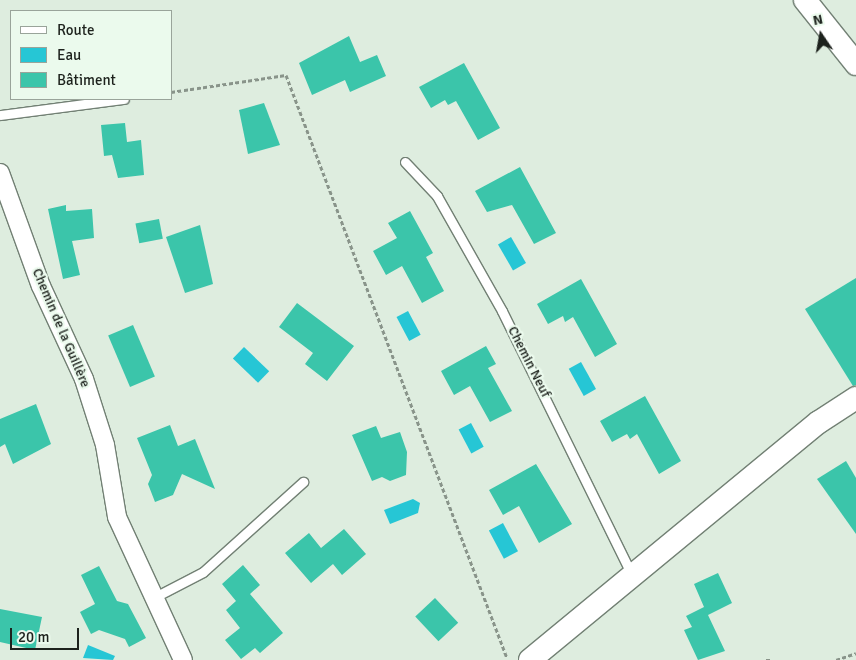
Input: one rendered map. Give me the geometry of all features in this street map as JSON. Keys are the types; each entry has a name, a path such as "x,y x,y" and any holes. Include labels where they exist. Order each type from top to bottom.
{"street":[{"path":"805,0 856,64"},
{"name":"Chemin de la Guillère","path":"0,173 41,286 84,378 105,445 117,517 152,598 183,660"},
{"path":"530,660 818,422 856,398"}],"lane":[{"path":"0,115 116,100"},
{"name":"Chemin Neuf","path":"405,162 436,196 502,310 632,575"},
{"path":"152,598 203,572 303,482"}],"path":[{"path":"172,92 286,75 508,660"},
{"path":"836,660 856,653"},
{"path":"766,660 771,660"}],"water":[{"path":"511,237 526,263 513,270 498,244"},
{"path":"408,311 421,335 409,341 397,317"},
{"path":"244,347 269,371 258,383 233,359"},
{"path":"581,362 596,389 584,396 569,369"},
{"path":"471,423 484,447 471,453 459,430"},
{"path":"413,499 420,503 418,513 390,524 384,510"},
{"path":"503,523 518,551 504,559 489,531"},
{"path":"88,645 115,656 113,660 83,658"}],"building":[{"path":"349,36 360,62 377,55 386,76 350,92 345,80 312,95 299,63"},
{"path":"464,63 500,128 478,140 456,101 448,105 445,100 431,108 419,87"},
{"path":"264,103 280,145 248,154 239,110"},
{"path":"125,123 127,142 141,140 144,175 118,178 112,155 104,156 101,125"},
{"path":"520,167 556,233 534,244 512,205 487,212 475,191"},
{"path":"66,205 66,211 92,209 94,238 72,241 80,275 63,279 48,209"},
{"path":"410,211 433,253 426,257 444,291 422,303 402,266 386,275 373,251 397,238 388,223"},
{"path":"159,219 163,239 139,243 135,224"},
{"path":"200,225 213,284 185,293 166,237"},
{"path":"856,278 856,385 853,386 805,309"},
{"path":"581,279 617,344 595,357 573,317 565,322 563,316 548,324 537,304"},
{"path":"297,303 354,346 327,381 305,364 313,353 279,327"},
{"path":"133,325 155,377 130,387 108,336"},
{"path":"486,346 496,364 488,368 512,411 490,422 470,386 454,395 441,371"},
{"path":"645,396 681,461 659,474 637,434 630,439 627,434 612,442 600,421"},
{"path":"36,404 51,444 13,464 5,444 0,447 0,419"},
{"path":"170,425 178,446 195,439 215,489 182,474 173,495 155,502 148,484 152,475 137,438"},
{"path":"376,426 381,438 400,432 407,452 406,475 390,481 382,477 372,481 352,435"},
{"path":"846,461 856,478 856,534 817,479"},
{"path":"536,464 572,524 539,543 519,506 503,515 489,490"},
{"path":"344,529 366,554 342,575 333,564 311,583 285,553 309,533 321,548"},
{"path":"243,565 260,585 250,594 283,633 260,653 255,648 241,659 225,640 240,628 226,610 236,601 222,584"},
{"path":"99,566 117,601 128,604 146,638 129,647 125,639 99,630 91,634 80,612 95,604 81,575"},
{"path":"718,573 732,603 708,615 725,651 698,660 684,630 692,627 686,616 704,607 694,584"},
{"path":"435,598 458,623 438,641 415,616"},
{"path":"0,609 42,617 35,650 0,642"}]}
